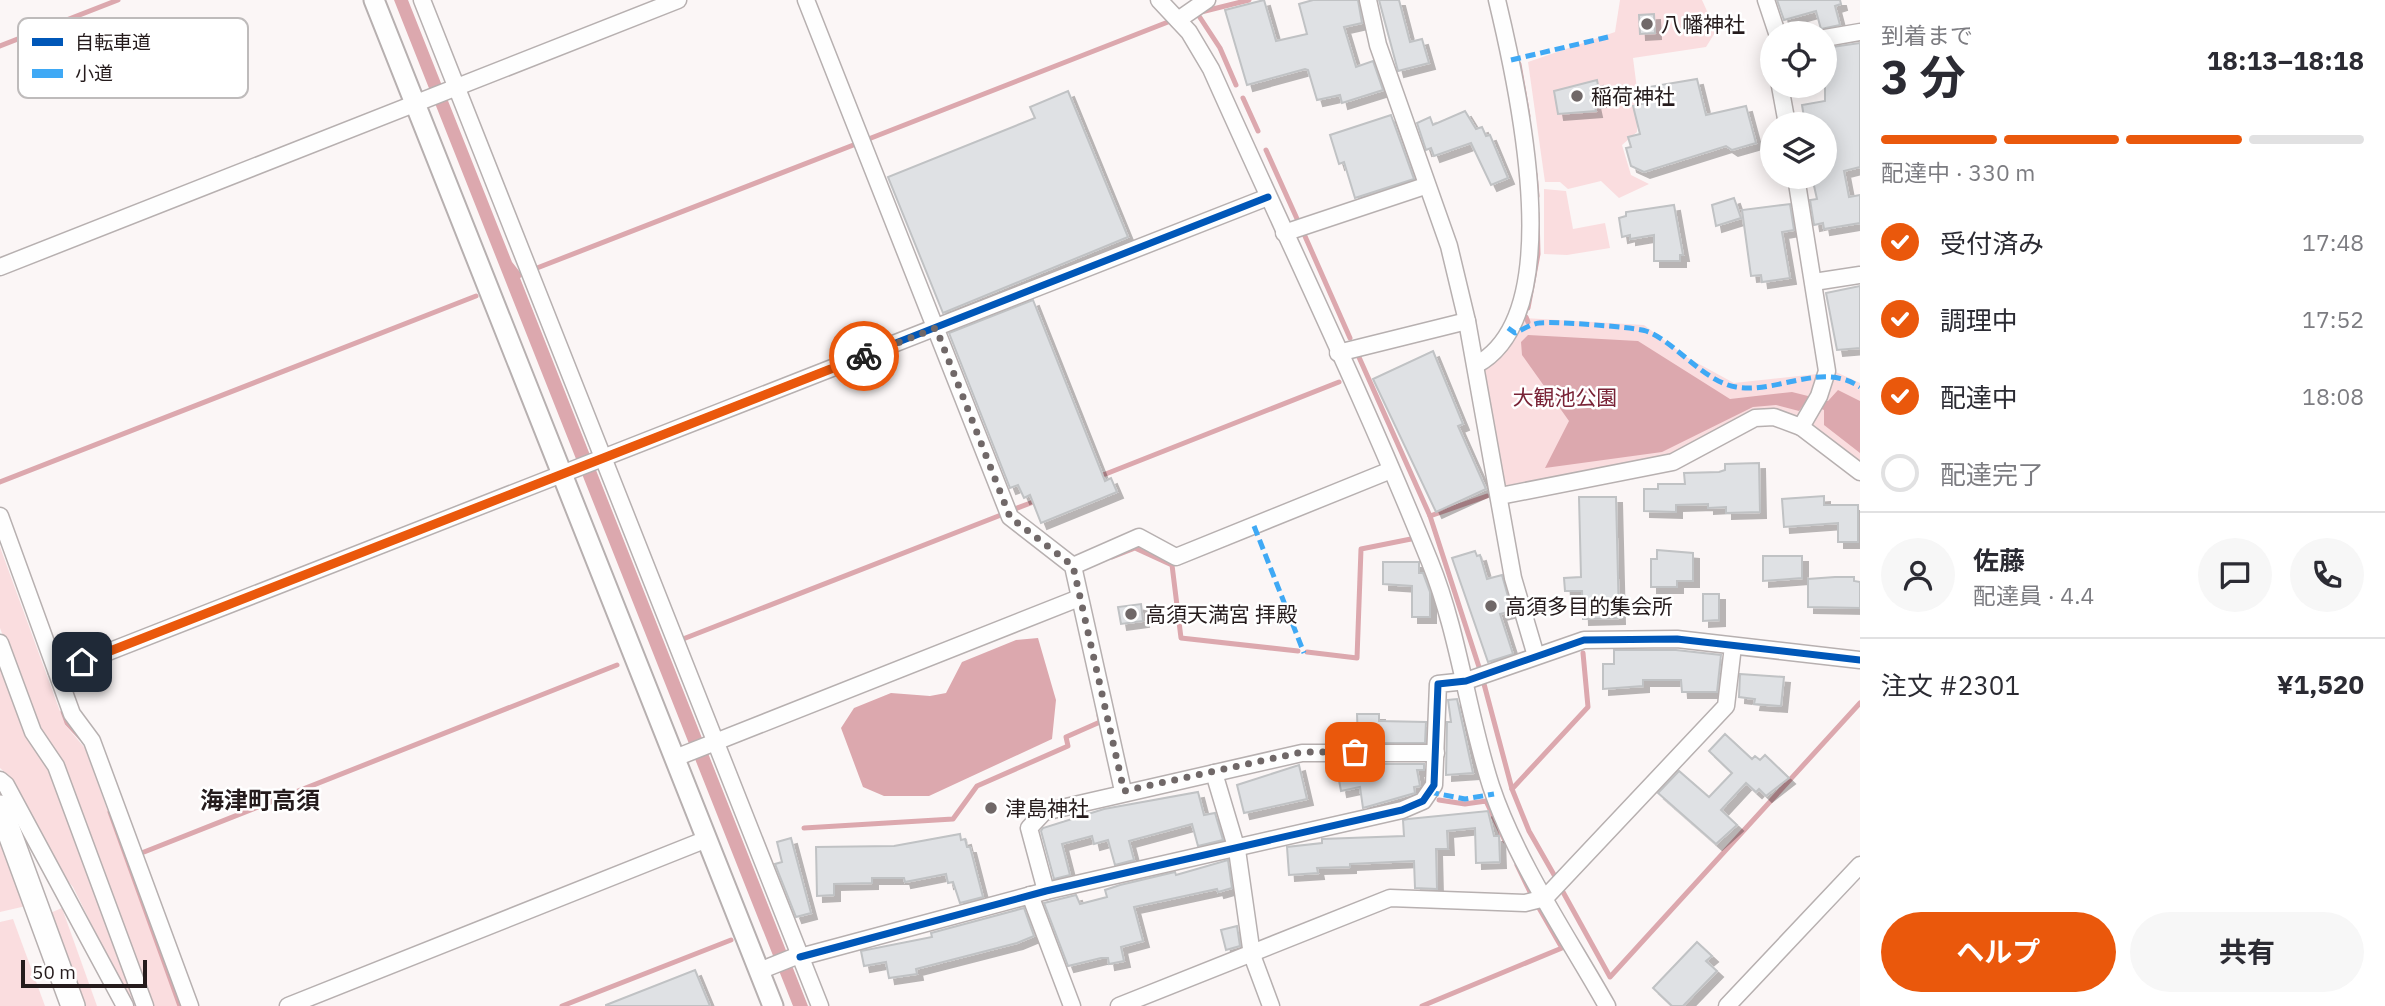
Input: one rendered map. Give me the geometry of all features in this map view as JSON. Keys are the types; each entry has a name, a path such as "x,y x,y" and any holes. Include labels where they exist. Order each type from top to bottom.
{"main road":[{"path":"0,807 73,1006"}],"street":[{"path":"374,0 421,100 570,471 681,756 707,839 766,968 773,1006"},
{"path":"422,0 452,88 712,744 820,1006"},
{"path":"0,267 678,0"},
{"path":"806,0 1010,517 1073,566 1124,791"},
{"path":"1159,0 1178,20 1211,69 1391,470 1431,564 1450,620 1475,730 1492,788 1545,898 1606,1006"},
{"path":"1178,20 1206,0"},
{"path":"1368,0 1378,44 1448,246 1476,365 1513,578 1536,656"},
{"path":"1476,365 1486,359 1503,338 1517,312 1523,293 1530,246 1528,167 1518,86 1497,0"},
{"path":"1766,0 1773,21"},
{"path":"1837,36 1860,32"},
{"path":"1284,233 1425,186"},
{"path":"1798,189 1827,371 1816,402 1801,427"},
{"path":"57,672 1268,197"},
{"path":"1814,282 1860,275"},
{"path":"1338,353 1467,321"},
{"path":"1500,496 1673,463 1755,418 1774,417 1801,427 1860,472"},
{"path":"1073,566 1139,537 1176,557 1391,470"},
{"path":"0,516 72,714 92,741 190,1006"},
{"path":"681,756 1079,598"},
{"path":"766,968 798,956 1038,893 1237,850 1402,810 1423,801 1434,785 1438,684 1465,681 1584,640 1677,639 1860,660"},
{"path":"0,643 33,732 56,766 145,1006"},
{"path":"1119,1006 1390,898 1525,903 1545,898 1726,706 1733,646"},
{"path":"1072,1006 1038,893 1029,828 1044,812 1124,791 1302,752 1436,752"},
{"path":"1214,773 1237,850 1252,955 1271,1006"},
{"path":"0,780 6,785 125,1006"},
{"path":"288,1006 707,839"},
{"path":"1727,1006 1860,865"}],"green space":[{"path":"1620,0 1702,0 1716,31 1706,47 1633,58 1638,97 1637,132 1622,145 1631,175 1649,184 1619,198 1601,181 1568,189 1560,182 1545,182 1528,62 1615,32"},
{"path":"1544,189 1566,191 1573,229 1605,223 1610,248 1567,255 1544,254"},
{"name":"大観池公園","path":"1522,318 1644,325 1688,358 1734,383 1836,372 1860,383 1860,463 1800,420 1773,410 1758,409 1666,456 1503,486 1483,373"},
{"path":"0,547 65,725 85,748 178,1006 151,1006 37,729 0,628"},
{"path":"0,660 51,765 139,1006 132,1006 73,887 56,867 12,779 0,768"},
{"path":"0,836 26,906 0,912"},
{"path":"62,908 97,1006 84,1006 50,913"},
{"path":"13,919 45,1006 0,1006 0,922"}],"shaded area":[{"path":"394,0 408,0 512,262 523,276 520,278 808,1006 793,1006"},
{"path":"1528,335 1638,341 1730,399 1792,392 1828,401 1838,390 1860,401 1860,453 1824,425 1824,410 1805,403 1799,411 1776,405 1753,407 1662,452 1545,468 1569,421 1522,355 1521,342"},
{"path":"1038,638 1056,700 1052,739 929,796 884,796 863,787 841,728 854,708 891,693 930,696 946,693 962,662 1016,640"}],"building":[{"path":"1264,0 1276,41 1307,34 1299,4 1313,0 1358,0 1362,23 1344,27 1356,67 1373,61 1383,90 1342,103 1340,95 1317,100 1308,70 1305,69 1247,85 1225,10"},
{"path":"1379,0 1399,0 1410,42 1422,39 1429,63 1398,71"},
{"path":"1777,0 1840,0 1841,4 1835,6 1840,25 1837,26 1837,21 1819,21 1816,11 1784,20"},
{"name":"八幡神社","path":"1654,14 1655,33 1640,34 1639,15"},
{"path":"1860,43 1860,167 1844,171 1849,197 1860,195 1860,223 1824,229 1823,223 1814,225 1810,200 1817,199 1815,189 1837,189 1837,112 1803,112 1802,105 1825,101 1825,98 1837,98 1837,46"},
{"path":"1697,79 1706,115 1746,106 1756,143 1732,150 1726,146 1644,172 1631,166 1626,148 1631,147 1628,137 1640,134 1633,106 1649,102 1646,92 1650,91 1649,87"},
{"name":"稲荷神社","path":"1597,80 1601,101 1594,102 1596,111 1558,114 1554,91"},
{"path":"1068,91 1128,237 943,313 888,177 1035,118 1030,107"},
{"path":"1465,111 1476,129 1482,127 1486,136 1490,135 1508,178 1491,185 1471,143 1434,156 1431,148 1426,150 1417,123 1430,117 1433,125"},
{"path":"1391,115 1414,179 1355,198 1344,162 1339,164 1330,135"},
{"path":"1734,198 1741,218 1716,226 1712,205"},
{"path":"1790,204 1794,230 1782,232 1790,278 1762,282 1761,275 1751,276 1742,210"},
{"path":"1674,205 1683,255 1680,255 1680,261 1654,261 1654,235 1630,239 1630,235 1622,237 1619,218 1626,216 1626,212"},
{"path":"1860,286 1860,348 1837,350 1826,293"},
{"path":"1033,300 1105,481 1111,478 1117,492 1041,523 1030,495 1024,498 1018,485 1010,488 949,333"},
{"path":"1433,351 1463,424 1458,426 1486,489 1436,512 1373,379"},
{"path":"1759,463 1760,512 1726,513 1726,507 1708,508 1708,504 1676,505 1676,512 1644,511 1644,489 1658,489 1658,484 1685,484 1684,473 1719,472 1725,470 1725,464"},
{"path":"1824,496 1824,505 1858,505 1858,542 1838,542 1838,523 1784,527 1782,499"},
{"path":"1579,497 1616,497 1619,618 1583,619 1582,591 1565,591 1564,578 1581,577"},
{"path":"1657,550 1693,553 1693,581 1677,581 1677,587 1651,587 1651,559 1657,559"},
{"path":"1475,551 1477,556 1480,555 1487,579 1502,575 1512,611 1500,614 1513,654 1488,662 1452,558"},
{"path":"1763,556 1802,556 1802,578 1763,581"},
{"path":"1383,562 1419,562 1419,573 1423,573 1430,592 1430,617 1412,617 1412,586 1383,584"},
{"path":"1854,577 1854,581 1860,582 1860,608 1808,607 1808,579"},
{"path":"1703,594 1719,594 1719,620 1703,621"},
{"name":"高須天満宮 拝殿","path":"1141,604 1143,621 1121,624 1118,607"},
{"path":"1614,650 1676,650 1721,655 1717,692 1682,692 1681,680 1643,680 1643,686 1603,689 1603,664 1614,664"},
{"path":"1740,674 1784,677 1781,706 1754,704 1755,699 1739,697"},
{"path":"1457,699 1473,773 1446,775 1447,722 1451,722 1448,700"},
{"path":"1357,714 1379,714 1379,721 1426,722 1425,743 1358,743"},
{"path":"1725,734 1752,759 1755,756 1760,760 1765,755 1789,778 1766,796 1746,783 1721,810 1737,825 1716,844 1658,793 1679,771 1709,797 1732,773 1709,751"},
{"path":"1336,764 1424,764 1424,770 1417,770 1420,786 1414,787 1415,793 1363,808 1360,787 1341,791"},
{"path":"1299,765 1307,799 1244,813 1237,785"},
{"path":"1198,792 1204,815 1215,813 1223,840 1198,846 1192,824 1129,841 1134,860 1115,865 1108,840 1094,844 1092,836 1062,844 1070,875 1054,879 1041,831 1043,828 1104,809"},
{"path":"1488,811 1494,836 1499,836 1500,862 1476,863 1475,828 1447,831 1448,849 1436,849 1437,889 1415,888 1414,861 1350,864 1350,867 1317,868 1318,873 1289,875 1287,847 1322,843 1322,839 1404,836 1403,820"},
{"path":"960,834 961,840 965,839 967,847 970,847 983,897 960,903 953,882 948,883 946,874 905,882 904,878 872,878 872,883 834,884 834,895 817,896 816,847 894,846"},
{"path":"791,838 811,913 796,917 775,864 782,862 777,842"},
{"path":"1228,860 1232,888 1134,907 1143,941 1121,947 1124,961 1109,964 1108,958 1101,958 1068,966 1044,903 1076,895 1080,904 1107,897 1105,890 1120,885 1175,872 1176,875"},
{"path":"1024,908 1034,936 1017,943 916,969 917,974 889,978 886,962 864,966 861,951 932,937 931,933"},
{"path":"1237,926 1240,946 1226,950 1221,930"},
{"path":"1697,942 1712,956 1706,961 1717,971 1683,1006 1672,1006 1653,988"},
{"path":"695,970 710,1006 606,1006 606,1005"}],"waterway":[{"path":"72,18 118,0"},
{"path":"1236,85 1220,48 1197,13 1249,0"},
{"path":"866,140 1168,22"},
{"path":"0,46 18,39"},
{"path":"1519,64 1528,116"},
{"path":"1243,98 1258,131"},
{"path":"537,268 856,144"},
{"path":"1266,150 1298,221"},
{"path":"1535,174 1537,196"},
{"path":"1528,308 1538,254 1537,213"},
{"path":"1304,234 1350,338"},
{"path":"0,482 476,296"},
{"path":"1526,317 1528,322"},
{"path":"1358,355 1430,516 1479,667"},
{"path":"1098,477 1339,382"},
{"path":"1430,516 1487,496"},
{"path":"1012,510 1036,501"},
{"path":"683,639 1001,515"},
{"path":"1307,652 1357,658 1361,549 1411,539"},
{"path":"1112,557 1135,548 1172,565 1181,638 1298,651"},
{"path":"1512,789 1588,707 1583,653"},
{"path":"139,854 617,665"},
{"path":"1484,684 1512,789 1529,831 1557,880"},
{"path":"1563,892 1610,977 1860,703"},
{"path":"63,712 67,723 81,738"},
{"path":"804,828 953,819 977,786 1068,746 1066,737 1100,722 1099,715"},
{"path":"1439,800 1465,804 1486,801 1505,841"},
{"path":"110,812 180,1006"},
{"path":"1517,865 1531,894"},
{"path":"1422,1006 1562,948 1539,908"},
{"path":"562,1006 731,940"}],"marked path":[{"path":"1511,60 1608,37"},
{"path":"1508,328 1515,333 1536,324 1559,323 1638,329 1667,343 1724,384 1752,388 1830,377 1860,387"},
{"path":"1254,526 1304,653"},
{"path":"1429,792 1465,799 1494,794"}],"cycle path":[{"path":"57,672 1268,197"},
{"path":"800,957 1046,891 1402,810 1423,801 1434,785 1438,684 1466,681 1584,640 1677,639 1860,660"}],"way so far":[{"path":"864,356 936,328 1010,517 1073,566 1124,791 1302,752 1355,752"}],"place":[{"name":"八幡神社","path":"1647,24"},
{"name":"稲荷神社","path":"1577,96"},
{"name":"高須多目的集会所","path":"1491,606"},
{"name":"高須天満宮 拝殿","path":"1131,614"},
{"name":"津島神社","path":"991,808"}],"district":[{"name":"海津町高須","path":"260,800"}],"route":[{"path":"82,662 864,356"}]}
